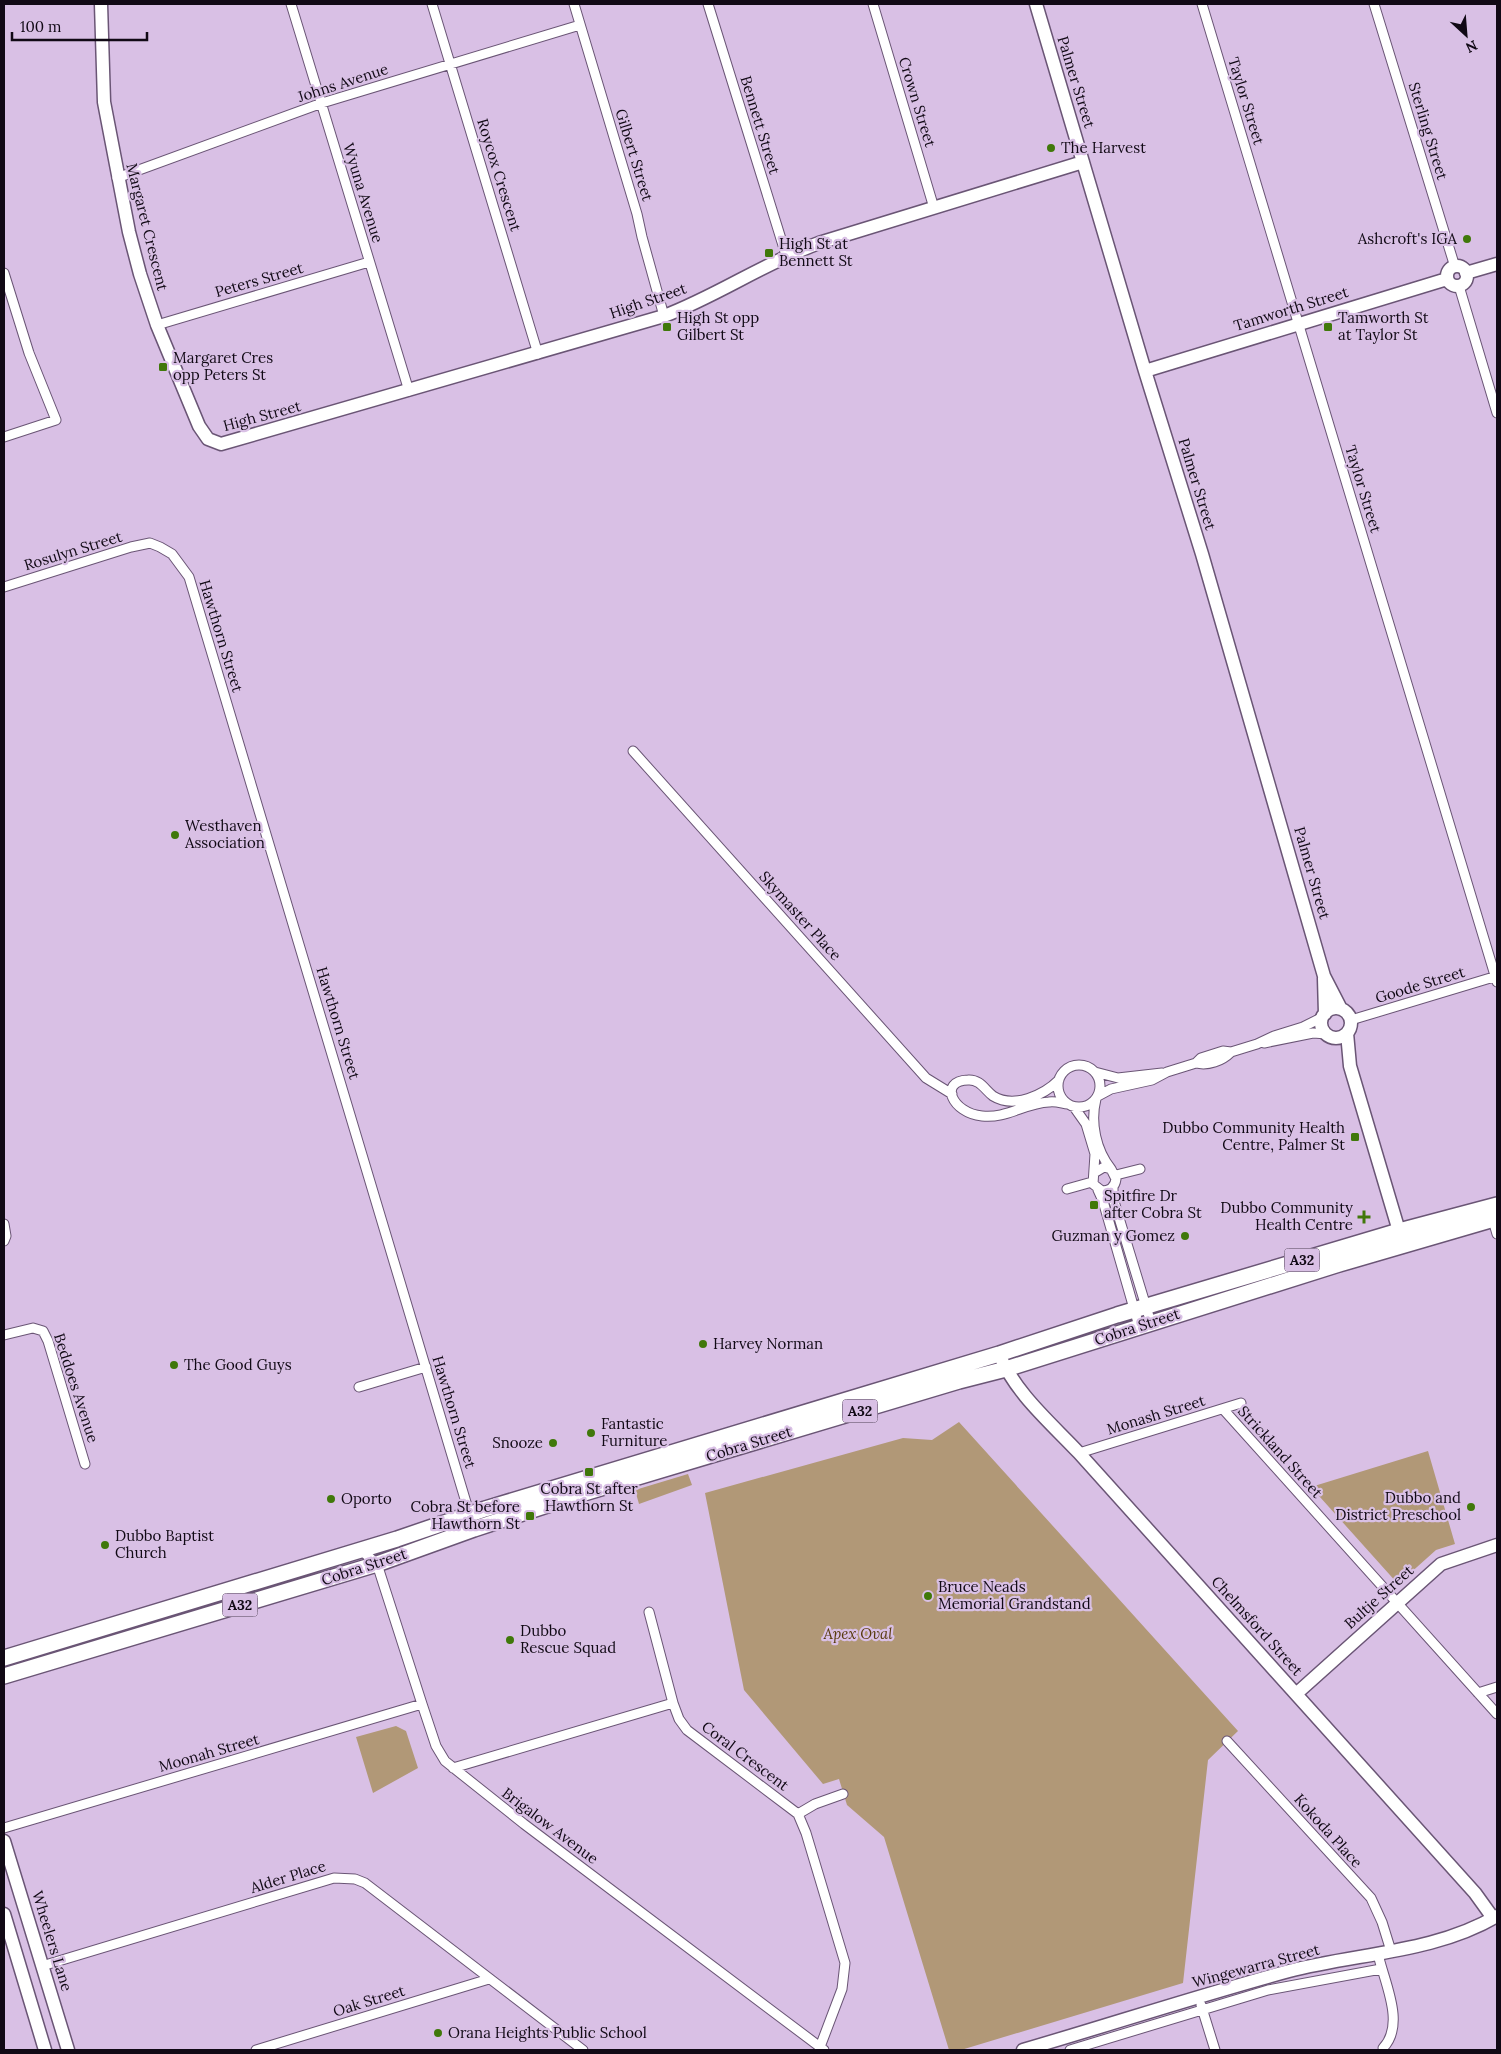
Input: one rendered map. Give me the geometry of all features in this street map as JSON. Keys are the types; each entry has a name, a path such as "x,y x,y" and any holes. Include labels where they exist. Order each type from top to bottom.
{"highway":[{"name":"Cobra Street","path":"4,1658 361,1550 470,1513 999,1354 1140,1308 1497,1205"},
{"path":"1423,1226 1482,1214 1496,1220"},
{"name":"Cobra Street","path":"4,1676 377,1564 474,1529 590,1492 959,1381 1006,1369 1145,1324 1436,1236 1496,1220"},
{"path":"1399,1232 1412,1239 1436,1236"}],"street":[{"name":"Margaret Crescent","path":"101,4 104,102 117,178 140,274 157,325 199,426 208,439 215,443"},
{"name":"Wyuna Avenue","path":"291,4 409,391"},
{"name":"Roycox Crescent","path":"432,4 538,354"},
{"name":"Gilbert Street","path":"574,4 637,214 664,316"},
{"name":"Bennett Street","path":"708,4 786,255"},
{"name":"Crown Street","path":"873,4 934,208"},
{"name":"Palmer Street","path":"1036,4 1145,371 1205,563 1324,976 1341,1009"},
{"name":"Taylor Street","path":"1202,4 1497,978"},
{"name":"Sterling Street","path":"1374,4 1460,270"},
{"name":"Johns Avenue","path":"117,178 322,103 580,25"},
{"name":"High Street","path":"215,443 228,443 664,316 686,308 786,255 818,243 1083,162"},
{"name":"Peters Street","path":"157,325 369,262"},
{"path":"1460,270 1466,280 1459,286 1453,286 1447,278 1447,272 1497,264"},
{"path":"4,273 29,353 56,420 4,437"},
{"name":"Tamworth Street","path":"1145,371 1447,278"},
{"path":"1459,286 1497,413"},
{"name":"Rosulyn Street","path":"4,587 131,547 150,543"},
{"name":"Hawthorn Street","path":"150,543 172,554 189,577 194,590 474,1529"},
{"name":"Skymaster Place","path":"633,751 926,1078 952,1094 954,1102 962,1110 981,1116 1004,1115 1044,1102 1071,1105"},
{"name":"Palmer Street","path":"1324,976 1324,1015"},
{"name":"Goode Street","path":"1350,1020 1497,978"},
{"path":"1257,1044 1274,1036 1303,1027 1332,1009 1341,1009 1346,1012 1350,1020 1347,1033 1350,1066 1399,1232"},
{"path":"1324,1015 1321,1024 1350,1066"},
{"path":"952,1094 954,1086 970,1080 981,1084 998,1098 1019,1100 1046,1091 1059,1080 1066,1070 1078,1066 1090,1068 1102,1076 1118,1078 1167,1072 1196,1063 1201,1058 1223,1051 1230,1052 1257,1044 1313,1033 1331,1036 1347,1033"},
{"path":"1095,1072 1100,1084 1093,1112 1094,1128 1102,1156 1113,1172 1113,1198 1145,1324"},
{"path":"1071,1105 1086,1106 1111,1089 1152,1080 1167,1072"},
{"path":"1059,1080 1059,1093 1084,1120 1088,1130 1094,1154 1095,1186 1104,1201 1145,1324"},
{"path":"1094,1172 1104,1167 1113,1172 1140,1169"},
{"path":"1067,1189 1095,1186 1106,1191 1114,1187"},
{"path":"4,1224 6,1236 4,1241"},
{"name":"Beddoes Avenue","path":"4,1335 32,1328 43,1331 48,1341 85,1464"},
{"name":"Chelmsford Street","path":"999,1354 1006,1369 1024,1395 1079,1453 1480,1898 1495,1917"},
{"path":"359,1387 426,1367"},
{"name":"Monash Street","path":"1079,1453 1241,1403"},
{"name":"Strickland Street","path":"1223,1409 1497,1714"},
{"name":"Bultje Street","path":"1296,1694 1442,1564 1497,1546"},
{"path":"361,1550 377,1564"},
{"name":"Brigalow Avenue","path":"377,1564 436,1746 445,1761 822,2049"},
{"name":"Coral Crescent","path":"649,1612 678,1719 687,1730 798,1814"},
{"path":"1478,1693 1497,1687"},
{"path":"453,1768 673,1703"},
{"name":"Moonah Street","path":"4,1828 422,1704"},
{"name":"Kokoda Place","path":"1227,1741 1371,1898 1382,1922 1391,1951"},
{"path":"822,2049 842,1989 846,1963 806,1833 798,1814 816,1804 844,1794"},
{"name":"Wheelers Lane","path":"4,1842 68,2050"},
{"name":"Alder Place","path":"42,1966 334,1878 345,1877 365,1883 583,2050"},
{"path":"4,1914 45,2050"},
{"name":"Wingewarra Street","path":"1023,2050 1290,1971 1378,1954 1456,1934 1495,1917"},
{"path":"1378,1954 1394,2016 1394,2029 1389,2042 1383,2048"},
{"name":"Wingewarra Street","path":"1070,2050 1285,1986 1381,1969"},
{"name":"Oak Street","path":"256,2050 489,1979"},
{"path":"1198,1998 1215,2050"}],"green space":[{"name":"Apex Oval","path":"959,1422 1238,1731 1208,1760 1183,1983 961,2050 949,2050 884,1837 847,1805 839,1779 823,1784 744,1690 705,1493 903,1438 932,1440"},
{"path":"1428,1451 1455,1544 1436,1550 1398,1584 1311,1487"},
{"path":"688,1474 692,1485 639,1504 635,1490"},
{"path":"396,1726 406,1731 418,1768 373,1793 356,1737"}],"place":[{"name":"The Harvest","path":"1051,148"},
{"name":"Ashcroft's IGA","path":"1467,239"},
{"name":"High St at Bennett St","path":"769,253"},
{"name":"High St opp Gilbert St","path":"667,327"},
{"name":"Tamworth St at Taylor St","path":"1328,327"},
{"name":"Margaret Cres opp Peters St","path":"163,367"},
{"name":"Westhaven Association","path":"175,835"},
{"name":"Dubbo Community Health Centre, Palmer St","path":"1355,1137"},
{"name":"Spitfire Dr after Cobra St","path":"1094,1205"},
{"name":"Dubbo Community Health Centre","path":"1364,1217"},
{"name":"Guzman y Gomez","path":"1185,1236"},
{"name":"Harvey Norman","path":"703,1344"},
{"name":"The Good Guys","path":"174,1365"},
{"name":"Fantastic Furniture","path":"591,1433"},
{"name":"Snooze","path":"553,1443"},
{"name":"Cobra St after Hawthorn St","path":"589,1472"},
{"name":"Oporto","path":"331,1499"},
{"name":"Dubbo and District Preschool","path":"1471,1507"},
{"name":"Cobra St before Hawthorn St","path":"530,1516"},
{"name":"Dubbo Baptist Church","path":"105,1545"},
{"name":"Bruce Neads Memorial Grandstand","path":"928,1596"},
{"name":"Dubbo Rescue Squad","path":"510,1640"},
{"name":"Orana Heights Public School","path":"438,2033"}]}
